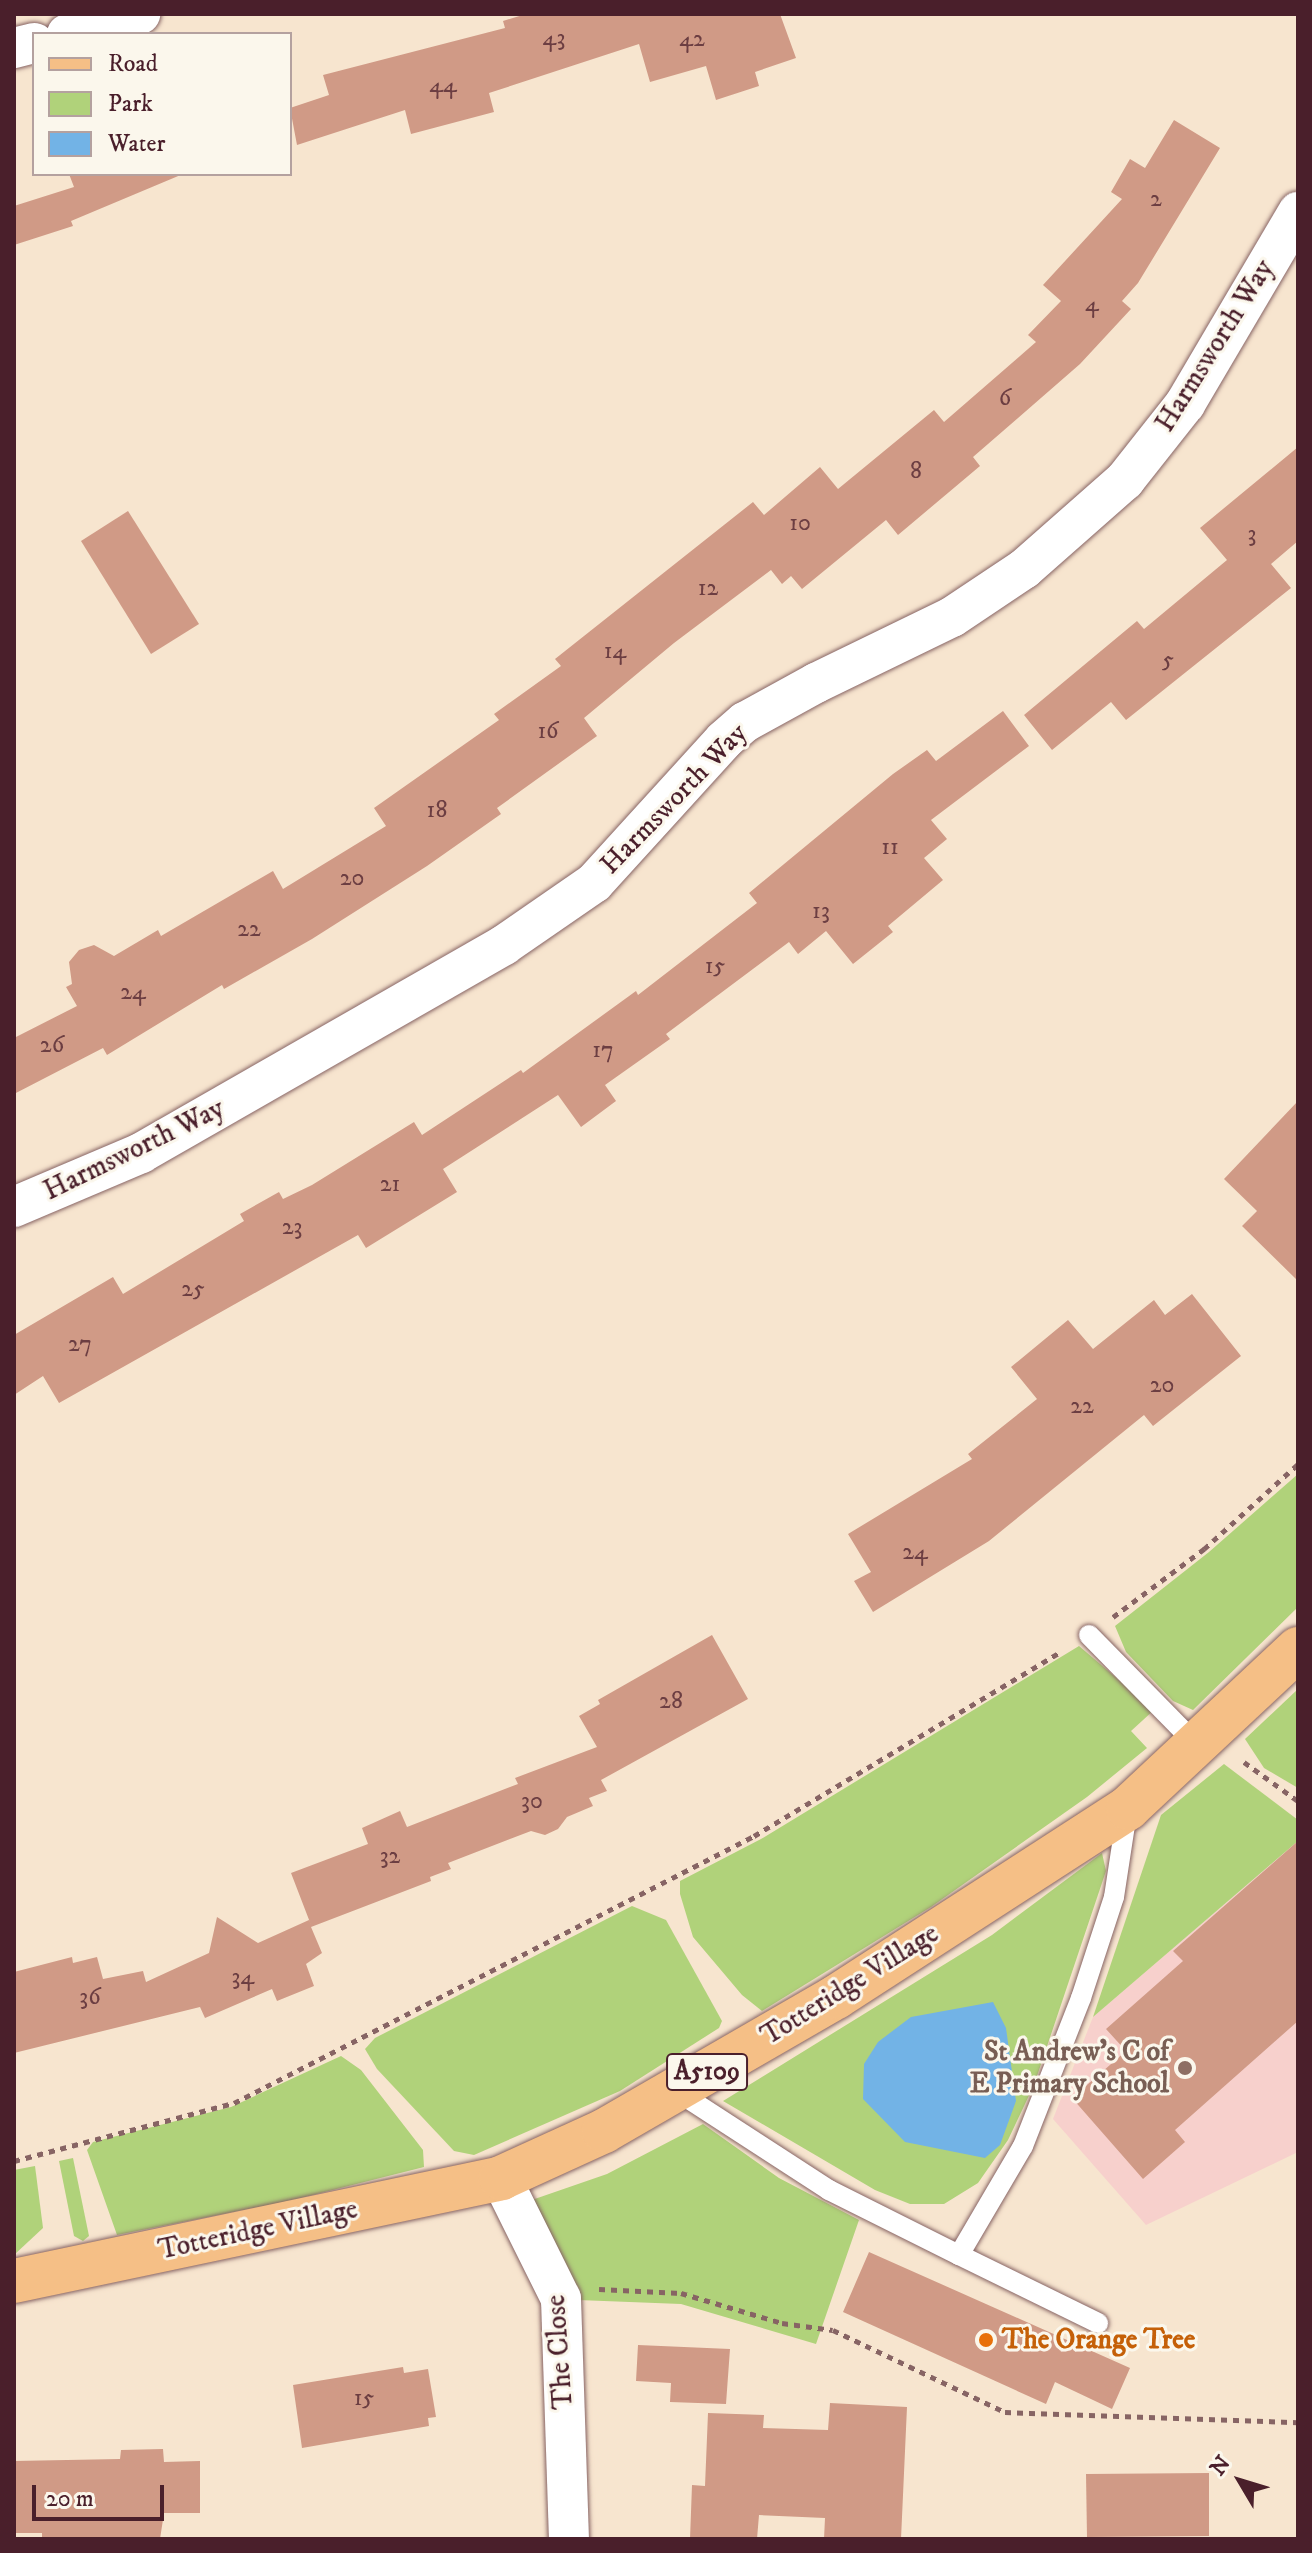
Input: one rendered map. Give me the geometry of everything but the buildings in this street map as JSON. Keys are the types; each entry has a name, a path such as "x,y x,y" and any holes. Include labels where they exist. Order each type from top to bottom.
{"main road":[{"name":"Totteridge Village","path":"14,2281 501,2178 604,2131 836,1997 1128,1808 1298,1649"}],"street":[{"path":"74,32 140,14"},
{"name":"Harmsworth Way","path":"14,1207 141,1153 504,945 594,883 724,740 745,722 816,683 952,617 1024,569 1125,480 1185,404 1298,212"},
{"name":"The Close","path":"501,2178 558,2287 569,2539"}],"lane":[{"path":"1089,1635 1197,1745"},
{"path":"959,2255 1023,2146 1081,1998 1114,1897 1128,1808"},
{"path":"675,2090 829,2190 1098,2323"}],"path":[{"path":"14,2161 234,2103 754,1836 1089,1635 1204,1549 1298,1464"},
{"path":"558,2287 681,2293 782,2323 833,2330 1005,2412 1298,2422"}],"shaded area":[{"name":"St Andrew's C of E Primary School","path":"1298,1841 1298,2152 1146,2225 1053,2119 1093,2017"}],"green space":[{"path":"1298,1474 1298,1607 1193,1710 1173,1701 1126,1652 1115,1626 1209,1552"},
{"path":"1079,1646 1154,1710 1131,1731 1147,1748 1087,1797 931,1907 762,2011 742,1995 693,1937 680,1894 680,1881 761,1839"},
{"path":"1298,1689 1298,1788 1264,1768 1245,1739"},
{"path":"1224,1764 1298,1820 1298,1841 1093,2017 1161,1815"},
{"path":"1102,1853 1106,1871 1034,2085 1008,2140 978,2183 944,2204 910,2204 875,2190 723,2101 992,1935"},
{"path":"632,1906 666,1920 722,2021 719,2028 620,2091 474,2155 454,2151 377,2069 365,2049 375,2038"},
{"path":"341,2056 361,2070 423,2150 424,2167 289,2201 117,2235 87,2150 93,2142 231,2107"},
{"path":"703,2124 779,2178 859,2220 816,2344 681,2304 578,2300 526,2202 607,2174"},
{"path":"73,2158 89,2236 83,2241 74,2236 59,2161"},
{"path":"35,2166 43,2228 14,2255 14,2170"}],"water":[{"path":"993,2002 1006,2028 1016,2101 1000,2145 985,2158 905,2142 863,2099 864,2064 878,2042 911,2017"}],"place":[{"name":"St Andrew's C of E Primary School","path":"1185,2068"},
{"name":"The Orange Tree","path":"986,2340"}]}
